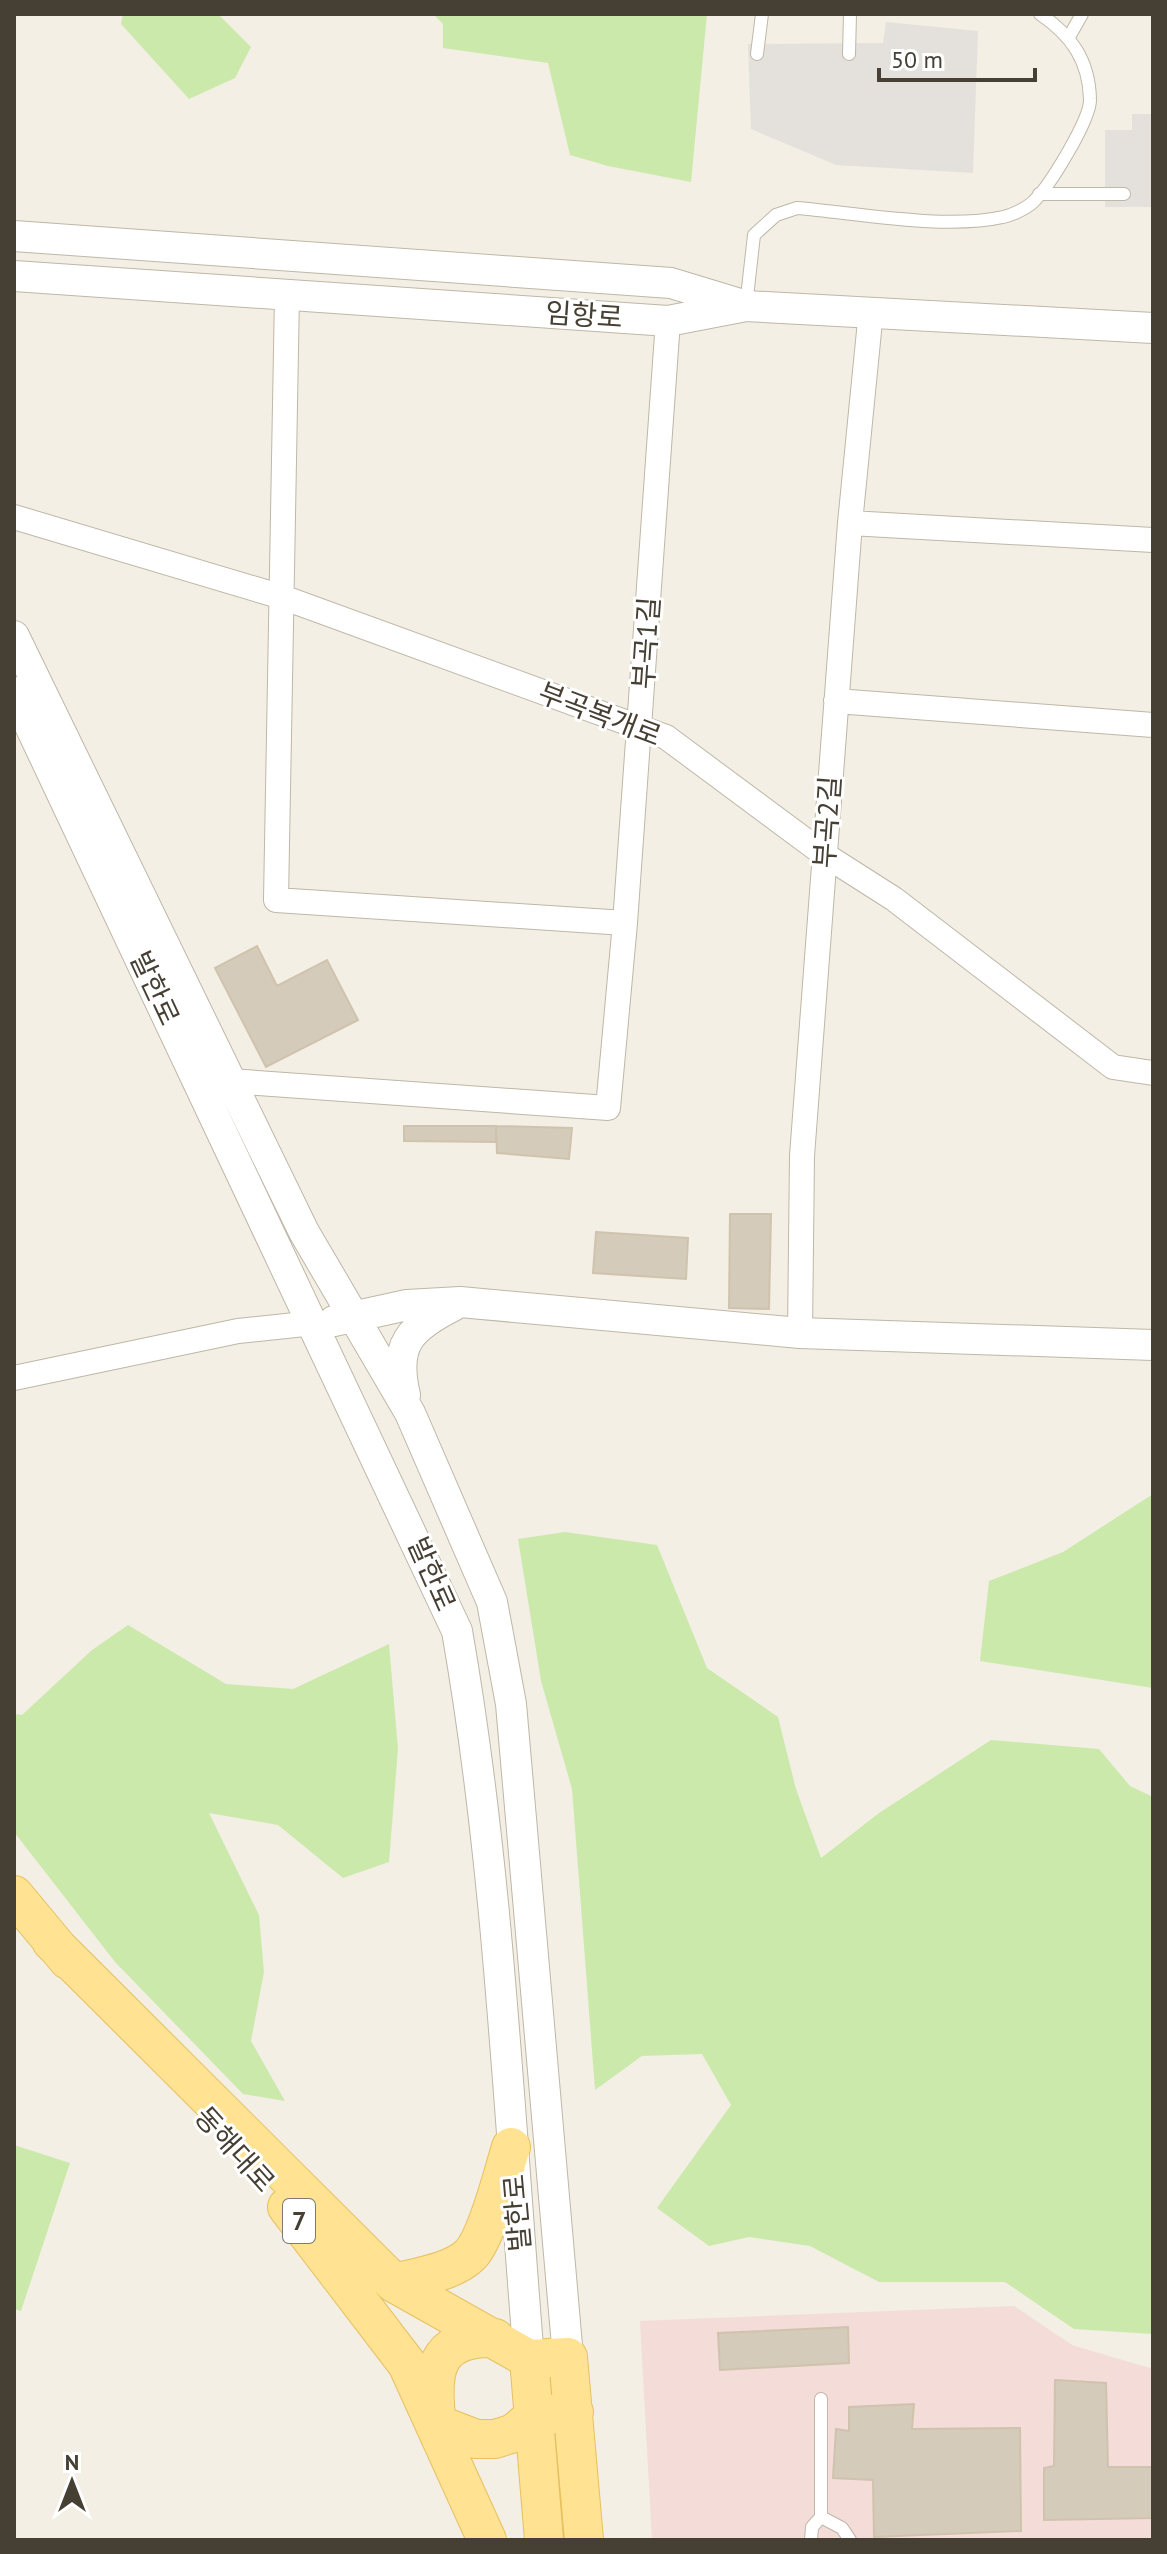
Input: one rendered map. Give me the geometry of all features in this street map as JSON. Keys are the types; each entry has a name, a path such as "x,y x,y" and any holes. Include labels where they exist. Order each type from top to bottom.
{"main road":[{"name":"동해대로","path":"14,1895 51,1941 312,2236 407,2364 437,2424 487,2540"},
{"name":"동해대로","path":"51,1941 394,2283 495,2338"},
{"path":"394,2283 441,2270 471,2254 492,2209 511,2147"},
{"path":"574,2412 534,2416 514,2433 495,2439 476,2439 437,2424 433,2395 443,2353 455,2343 470,2337 495,2338 529,2359 568,2357 574,2412 584,2540"},
{"name":"발한로","path":"529,2359 544,2540"}],"street":[{"path":"14,236 671,283 746,306"},
{"name":"임항로","path":"14,276 668,321 746,306 1153,328"},
{"path":"287,295 276,900 625,923"},
{"name":"부곡2길","path":"800,1333 802,1156 850,523 871,311"},
{"name":"부곡1길","path":"230,1081 608,1108 640,727 668,321"},
{"name":"부곡복개로","path":"14,517 282,597 666,737 825,855 894,899 1113,1067 1153,1073"},
{"path":"850,523 1153,540"},
{"name":"발한로","path":"14,636 304,1232 410,1413 475,1556 492,1602 512,1716 568,2357"},
{"name":"발한로","path":"14,692 457,1631 473,1720 484,1824 529,2359"},
{"path":"836,701 1153,725"},
{"path":"14,1378 238,1331 354,1318 407,1305 460,1302 800,1333 1153,1345"},
{"path":"410,1413 399,1371 406,1341 420,1323 460,1302"}],"lane":[{"path":"757,54 762,14"},
{"path":"849,54 850,14"},
{"path":"746,306 754,235 776,215 797,208 964,222 1006,217 1034,202 1066,157 1091,102 1079,52 1069,37 1040,14"},
{"path":"1069,37 1082,14"},
{"path":"1039,194 1124,194"},
{"path":"811,2540 812,2527 821,2517 821,2399"},
{"path":"821,2517 842,2528 850,2540"}],"shaded area":[{"path":"886,22 978,31 973,173 836,165 751,129 748,44 883,43"},
{"path":"1132,114 1153,114 1153,207 1105,207 1105,130 1132,130"},
{"path":"1014,2306 1072,2345 1153,2369 1153,2540 652,2540 640,2321"}],"green space":[{"path":"123,14 218,14 251,47 235,78 189,99 121,24"},
{"path":"433,14 707,14 691,182 608,166 570,155 548,63 443,48 443,24"},
{"path":"1153,1494 1153,1688 980,1661 989,1581 1063,1552"},
{"path":"565,1532 657,1545 707,1668 778,1717 796,1789 821,1858 879,1813 991,1740 1099,1749 1130,1786 1153,1797 1153,2334 1074,2329 1005,2282 879,2282 810,2246 749,2237 709,2246 657,2208 731,2105 702,2054 642,2056 595,2090 572,1789 541,1681 518,1539"},
{"path":"128,1625 226,1684 293,1689 389,1644 398,1749 389,1862 343,1878 278,1825 209,1813 259,1915 264,1972 251,2041 285,2101 243,2094 115,1962 14,1832 14,1714 22,1715 92,1650"},
{"path":"14,2145 70,2163 21,2311 14,2309"}],"building":[{"path":"257,946 277,986 327,960 358,1020 266,1067 215,968"},
{"path":"404,1126 496,1126 496,1142 404,1141"},
{"path":"496,1126 572,1128 569,1159 497,1153"},
{"path":"730,1214 771,1214 769,1309 729,1308"},
{"path":"596,1232 688,1238 686,1279 593,1273"},
{"path":"848,2327 849,2363 720,2370 718,2333"},
{"path":"1055,2380 1106,2383 1108,2467 1153,2467 1153,2518 1044,2520 1044,2468 1054,2466"},
{"path":"914,2404 912,2429 1020,2428 1021,2531 874,2537 873,2480 833,2478 836,2429 849,2431 849,2407"}]}
